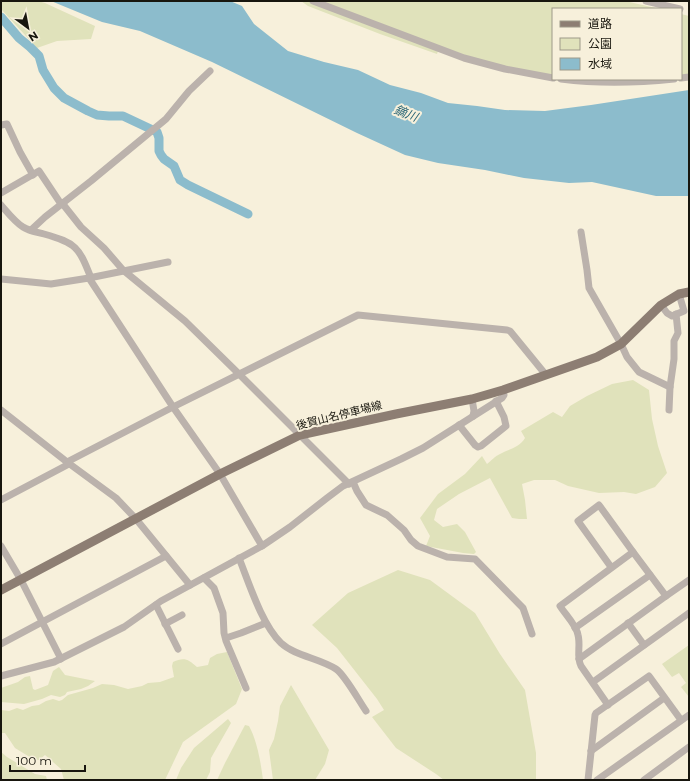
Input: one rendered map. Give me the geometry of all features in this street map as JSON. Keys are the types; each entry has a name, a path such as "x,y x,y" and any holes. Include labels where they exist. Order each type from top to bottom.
{"main road":[{"name":"後賀山名停車場線","path":"1,590 220,474 300,435 503,390 597,358 621,344 661,305 679,294 689,292"}],"street":[{"path":"313,1 464,58 505,69 552,78"},
{"path":"646,1 677,8"},
{"path":"30,230 166,119 189,91 210,71"},
{"path":"574,80 615,83 663,80"},
{"path":"1,125 7,124 33,175"},
{"path":"1,193 39,171 62,204 81,227 104,248 123,270 185,321 300,435 351,483 366,505 387,515 404,530 411,540 418,546 446,557 476,559 522,608 532,634"},
{"path":"1,205 23,227 61,239 79,251 84,258 90,278 173,407 220,474 262,546"},
{"path":"581,232 587,270 588,288 627,357 639,372 670,387"},
{"path":"1,279 51,284 90,278 123,270 168,262"},
{"path":"661,305 667,313 672,316 684,311 679,294"},
{"path":"669,410 670,387 674,359 674,341 678,333 676,314"},
{"path":"1,500 173,407 358,315 508,330 546,375"},
{"path":"1,676 54,662 124,627 156,605 190,585 262,546 290,527 343,486 423,448 502,398 504,395 503,390"},
{"path":"472,398 474,411 473,416"},
{"path":"459,425 475,445 482,446 506,426 504,417 496,401"},
{"path":"1,410 68,463 116,498 136,519 190,585"},
{"path":"611,568 578,521 599,505 666,596"},
{"path":"1,546 21,580 61,659"},
{"path":"608,704 581,666 579,659 578,634 560,606 633,552"},
{"path":"1,644 166,556"},
{"path":"239,558 266,623 279,641 291,650 336,669 342,674 366,711"},
{"path":"575,628 650,575"},
{"path":"204,578 214,588 223,613 224,633 246,688"},
{"path":"579,659 689,580"},
{"path":"156,605 178,649"},
{"path":"593,682 689,613"},
{"path":"165,624 182,615"},
{"path":"226,638 266,623"},
{"path":"628,623 644,645"},
{"path":"588,780 596,713 649,676 681,720"},
{"path":"591,751 664,698"},
{"path":"597,780 689,715"},
{"path":"644,780 689,747"}],"green space":[{"path":"1,1 38,1 45,3 95,26 91,39 57,41 37,48 1,9"},
{"path":"301,1 625,1 656,8 552,8 552,79 531,76 438,51 437,54 308,6"},
{"path":"682,14 689,16 689,79 682,80"},
{"path":"557,80 681,80 640,85"},
{"path":"633,380 649,390 652,419 658,446 667,473 655,487 636,494 624,492 599,493 568,486 555,480 534,480 522,484 527,519 519,519 512,518 490,478 459,494 437,509 434,520 443,527 457,524 465,532 476,552 474,554 463,553 426,546 430,536 420,518 438,494 465,474 482,456 487,464 496,456 517,446 523,441 525,438 521,431 553,412 562,417 570,406 587,396 612,384"},
{"path":"398,570 430,580 475,613 500,654 525,690 536,753 536,780 444,780 396,748 372,717 384,710 377,699 337,648 312,625 348,593"},
{"path":"689,645 689,697 681,687 686,683 679,673 672,677 662,664"},
{"path":"227,652 242,689 236,704 183,742 165,780 64,780 61,769 45,755 39,760 33,759 15,748 5,733 1,733 1,710 9,711 17,708 23,710 53,699 59,701 68,695 102,684 114,685 128,689 148,683 160,682 174,677 172,666 173,662 183,659 191,662 197,667 208,665 210,658 217,654"},
{"path":"59,667 65,675 95,681 81,689 67,692 65,695 60,697 51,695 24,704 1,702 1,688 30,676 33,689 35,690 48,685 53,671"},
{"path":"291,685 329,750 325,764 315,780 273,780 269,750 274,739 280,706"},
{"path":"228,719 231,723 211,758 210,772 206,780 176,780 181,768 194,748"},
{"path":"245,725 249,726 254,738 260,760 263,780 217,780 225,763"},
{"path":"1,752 35,774 46,776 47,780 1,780"}],"water":[{"name":"鏑川","path":"51,1 230,1 242,6 254,24 288,51 358,70 390,85 421,93 448,103 505,110 545,111 689,90 689,196 656,196 592,182 569,183 524,178 438,163 405,155 212,62 140,31 102,22"}],"waterway":[{"path":"1,17 19,38 39,56 43,70 54,88 64,98 97,115 123,116 157,132 159,138 159,151 164,159 174,166 180,180 248,214"}]}
